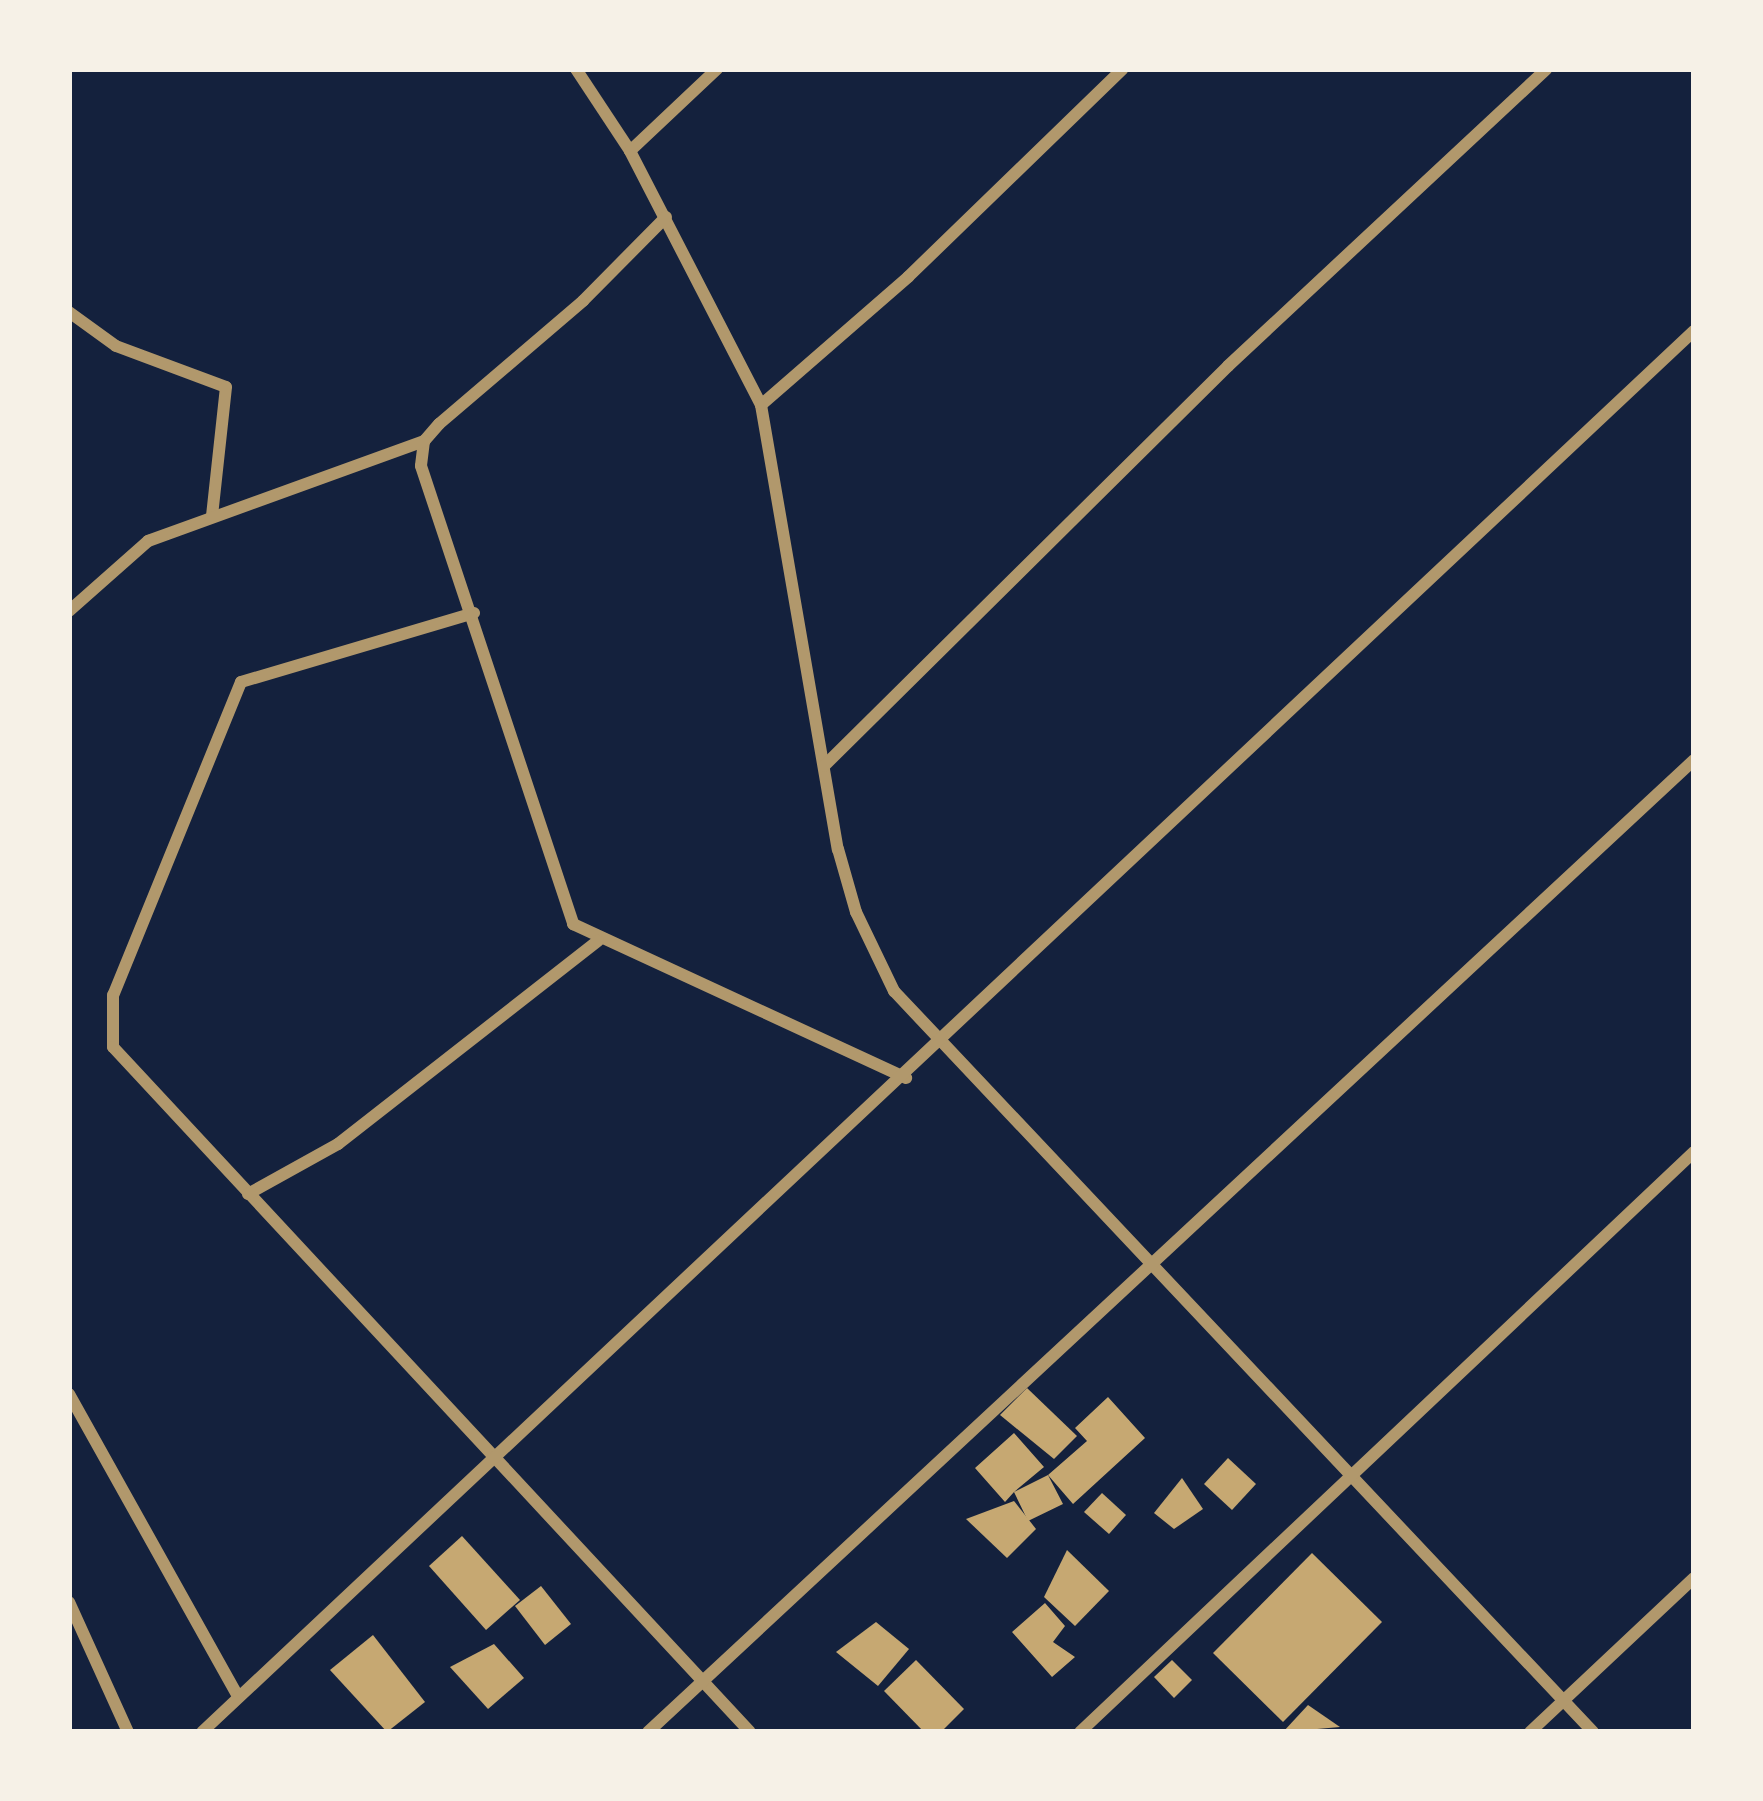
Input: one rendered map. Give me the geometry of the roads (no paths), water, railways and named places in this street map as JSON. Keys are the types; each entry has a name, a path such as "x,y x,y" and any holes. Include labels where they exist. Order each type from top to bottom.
{"street":[{"path":"576,69 630,151 761,405 824,766 856,912 894,991 1593,1732"},
{"path":"630,151 717,69"},
{"path":"761,405 908,277 1123,69"},
{"path":"824,766 1228,366 1546,69"},
{"path":"69,611 148,541 424,441 666,217"},
{"path":"69,313 116,346 226,386 212,516"},
{"path":"202,1732 906,1078 1694,331"},
{"path":"424,441 422,466 474,613 557,891 573,924 598,941 906,1078"},
{"path":"474,613 241,682 113,995 112,1047 499,1456 749,1732"},
{"path":"648,1732 1694,760"},
{"path":"248,1194 338,1144 598,941"},
{"path":"1080,1732 1694,1152"},
{"path":"69,1394 238,1697"},
{"path":"1530,1732 1694,1578"},
{"path":"69,1602 128,1732"},
{"path":"214,1720 225,1732"}]}
